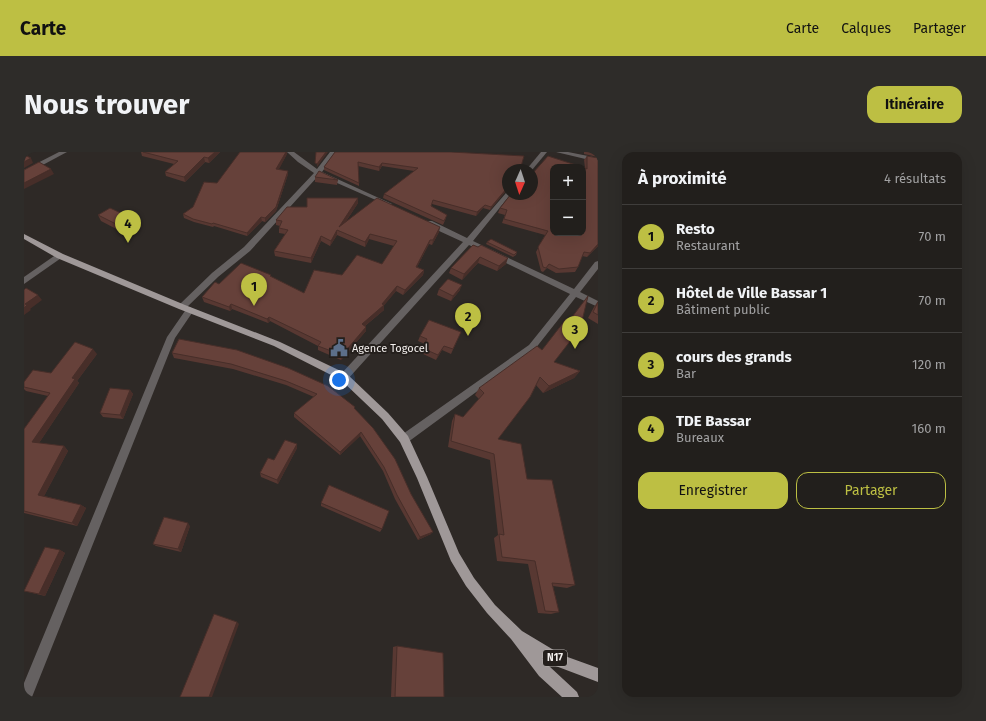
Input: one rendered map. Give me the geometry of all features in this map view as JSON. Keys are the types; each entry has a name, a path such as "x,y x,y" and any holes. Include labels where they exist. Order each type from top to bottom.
{"main road":[{"name":"N17","path":"24,236 60,256 186,309 277,344 344,377 385,416 404,439 422,477 455,557 470,582 486,603 516,634 544,670 572,697"},
{"name":"N17","path":"516,634 558,660 598,676"}],"street":[{"path":"24,173 64,152"},
{"path":"290,152 300,161 318,172 397,208"},
{"path":"24,697 171,337 186,309 215,275 247,249 318,172 333,152"},
{"path":"534,164 544,152"},
{"path":"559,152 598,160"},
{"path":"344,377 468,241 503,200"},
{"path":"418,218 598,304"},
{"path":"24,280 60,256"},
{"path":"404,439 532,347 598,264"}],"building":[{"path":"143,152 215,152 208,158 204,157 184,177 165,172 178,161"},
{"path":"240,152 286,152 276,169 288,171 276,207 265,218 261,217 247,233 193,219 183,214 193,207 204,182 217,183"},
{"path":"316,152 326,152 317,164 315,163"},
{"path":"335,152 451,152 524,156 522,164 502,164 502,194 491,207 485,205 477,212 433,200 431,206 447,215 444,221 384,194 418,168 382,163 379,167 358,162 359,183 324,167"},
{"path":"24,155 31,158 24,162"},
{"path":"548,156 573,164 550,164 550,236 586,236 587,156 598,158 598,244 590,253 584,252 578,267 559,269 549,264 546,268 543,267 538,247 548,231 504,219 507,210 500,208 506,200 538,200 538,167"},
{"path":"39,162 51,169 24,183 24,170"},
{"path":"319,171 338,180 315,177"},
{"path":"307,198 358,198 339,227 377,198 440,227 433,240 430,240 416,267 424,270 405,290 397,286 382,304 384,305 362,324 366,327 342,355 318,346 321,342 269,317 267,319 231,304 229,307 202,297 215,282 219,284 241,263 271,275 270,276 304,293 314,270 342,275 357,255 382,264 397,241 370,234 365,242 337,230 331,241 321,236 311,258 274,251 288,230 279,228 282,221 276,220 287,207 307,207"},
{"path":"110,208 134,219 122,227 98,215"},
{"path":"491,239 517,252 514,255 487,242"},
{"path":"473,245 478,247 481,245 508,258 499,266 480,257 464,274 451,268"},
{"path":"448,279 462,285 453,296 439,289"},
{"path":"26,288 38,295 25,304 27,305 24,308 24,290"},
{"path":"588,296 582,321 585,322 554,362 580,371 549,386 540,377 530,397 498,439 521,444 527,479 552,480 575,585 552,583 559,612 545,611 535,561 502,557 499,534 504,535 494,454 451,441 455,414 463,417 484,393 479,388 537,346 542,350 566,319 569,321"},
{"path":"598,302 598,315 593,312"},
{"path":"429,320 461,332 453,349 444,346 438,355 422,348 427,339 420,336"},
{"path":"179,339 237,350 288,368 328,386 355,407 354,408 373,428 395,459 411,494 433,532 420,537 397,495 384,467 361,432 340,452 294,413 317,394 286,381 231,364 172,353"},
{"path":"75,342 93,349 72,378 75,379 32,442 64,446 38,495 81,505 72,523 24,511 24,429 50,393 24,387 24,382 33,370 51,373"},
{"path":"110,388 130,390 120,415 100,413"},
{"path":"285,440 297,444 277,480 260,473 268,458 274,460"},
{"path":"329,485 389,511 382,529 321,503"},
{"path":"164,517 188,523 178,549 153,544"},
{"path":"45,547 60,550 39,594 24,591"},
{"path":"214,614 237,622 209,697 180,697"},
{"path":"397,646 443,653 444,697 395,697"}],"place":[{"name":"TDE Bassar","path":"128,243"},
{"name":"Resto","path":"254,306"},
{"name":"Hôtel de Ville Bassar 1","path":"468,336"},
{"name":"Agence Togocel","path":"339,348"},
{"name":"cours des grands","path":"575,349"}]}
